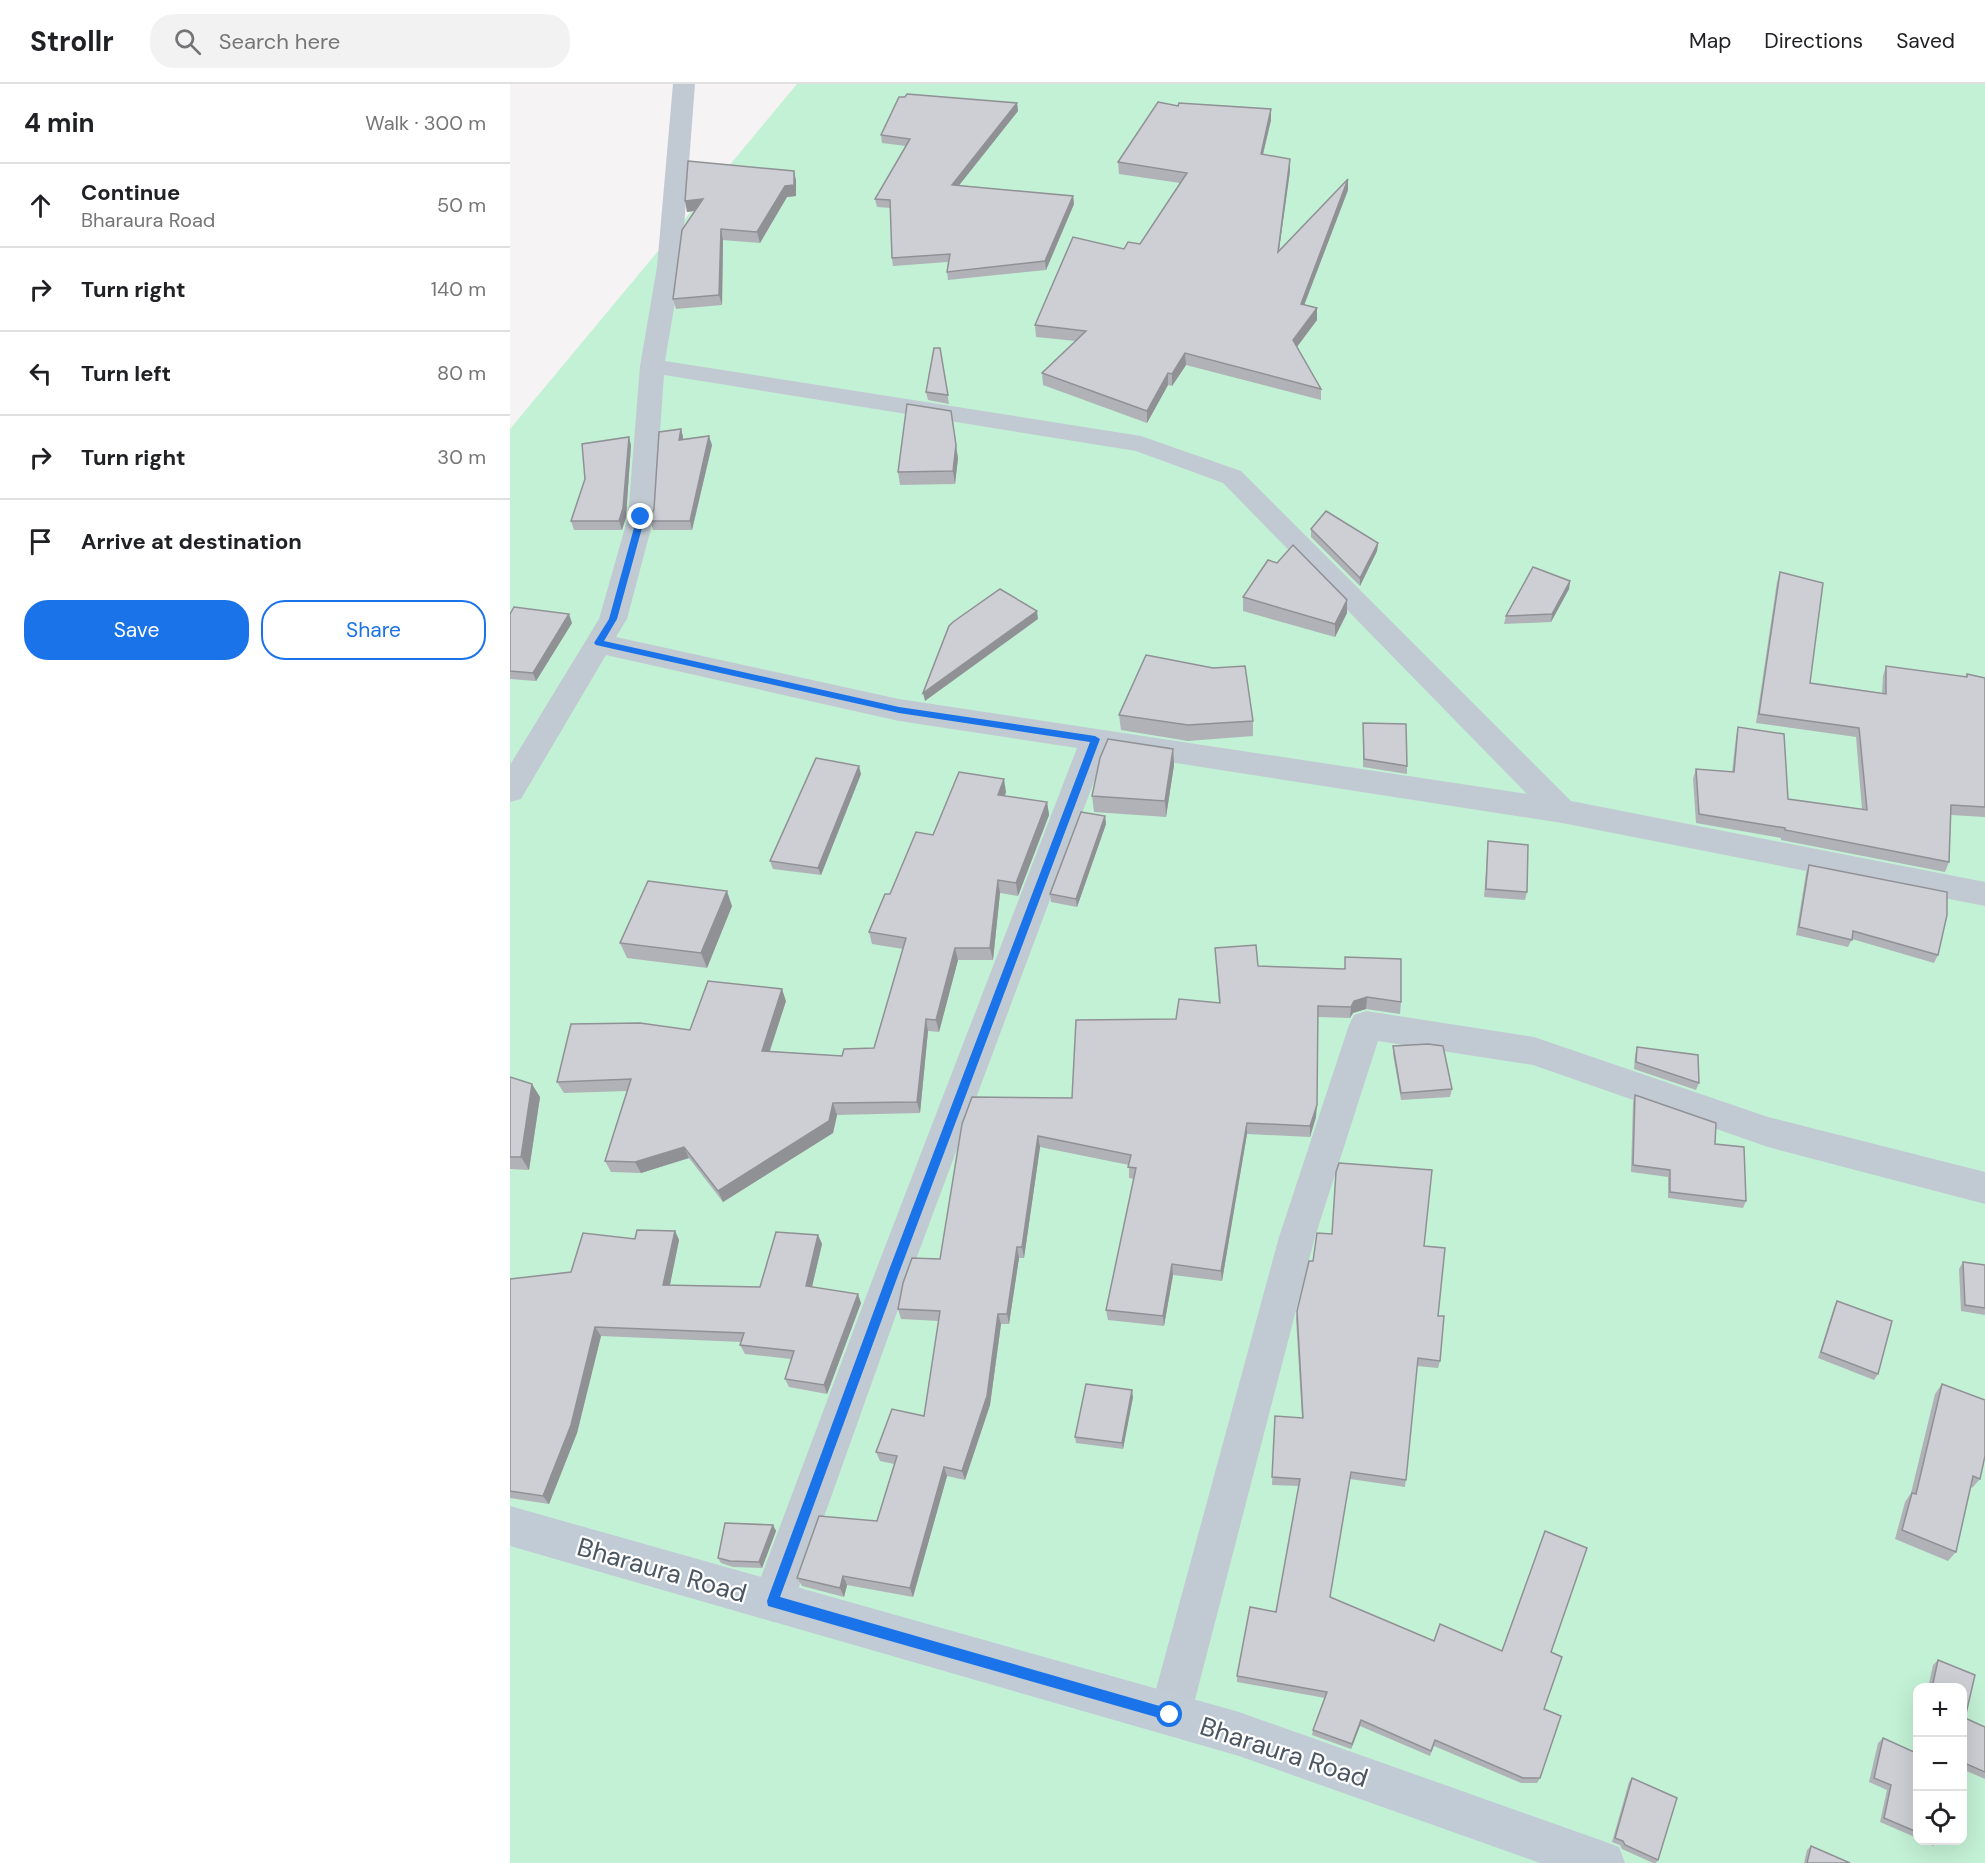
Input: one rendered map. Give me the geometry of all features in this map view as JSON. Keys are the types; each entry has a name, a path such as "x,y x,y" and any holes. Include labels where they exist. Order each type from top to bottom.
{"main road":[{"name":"Bharaura Road","path":"510,1526 1239,1734 1603,1863"}],"street":[{"path":"510,791 613,619 641,517 652,366 669,267 684,84"},
{"path":"652,366 1141,444 1232,477 1562,811"},
{"path":"598,643 899,710 1562,811 1985,894"},
{"path":"773,1601 894,1270 1095,739"},
{"path":"1170,1715 1297,1237 1366,1025 1534,1051 1768,1132 1985,1188"}],"green space":[{"path":"797,84 1985,84 1985,1863 510,1863 510,429"}],"building":[{"path":"907,94 1017,103 952,185 1073,196 1045,261 947,272 950,254 892,258 890,200 875,199 910,139 881,135 899,97 905,97"},
{"path":"1158,102 1178,106 1179,103 1271,109 1261,154 1290,159 1278,252 1348,179 1301,304 1317,308 1293,340 1321,389 1185,353 1172,374 1168,373 1147,411 1042,373 1086,331 1035,325 1073,237 1124,249 1128,242 1140,244 1187,173 1118,162"},
{"path":"688,161 794,171 794,185 785,186 757,232 721,229 719,295 673,299 682,230 703,199 685,201"},
{"path":"934,348 940,348 948,395 926,392"},
{"path":"907,404 951,411 956,445 953,471 898,472"},
{"path":"681,429 679,440 709,436 690,521 650,521 654,509 659,432"},
{"path":"629,437 623,508 619,521 571,521 585,479 582,444"},
{"path":"1326,511 1378,543 1360,578 1311,529"},
{"path":"1293,545 1347,600 1335,624 1243,597 1268,560 1277,563"},
{"path":"1533,567 1570,581 1552,614 1506,616"},
{"path":"1780,572 1823,583 1810,683 1886,694 1886,666 1967,677 1967,674 1985,678 1985,807 1951,805 1949,862 1785,830 1785,828 1699,814 1696,769 1734,772 1738,727 1784,734 1788,799 1867,810 1859,728 1759,714"},
{"path":"1000,589 1037,611 923,693 949,626"},
{"path":"514,607 569,614 533,673 510,671 510,614"},
{"path":"1146,655 1213,668 1245,666 1253,721 1188,725 1119,715"},
{"path":"1363,723 1406,724 1407,766 1364,759"},
{"path":"1108,739 1173,749 1165,801 1092,796 1100,758"},
{"path":"816,758 859,766 818,868 770,861"},
{"path":"959,772 1004,779 998,795 1047,802 1016,883 998,880 990,948 955,948 936,1020 926,1019 917,1102 833,1103 829,1121 718,1191 684,1147 635,1162 605,1161 631,1079 557,1082 571,1024 640,1023 690,1030 708,981 782,989 762,1051 842,1056 844,1049 874,1048 906,938 869,932 885,894 890,894 916,832 933,835"},
{"path":"1081,812 1105,816 1076,899 1050,894"},
{"path":"1488,841 1528,845 1527,892 1486,889"},
{"path":"1809,865 1947,892 1947,915 1938,955 1853,931 1852,940 1799,927"},
{"path":"648,881 727,891 701,953 620,943"},
{"path":"1256,945 1258,966 1345,969 1345,957 1401,959 1401,1002 1367,997 1354,1001 1351,1007 1318,1006 1317,1105 1310,1126 1247,1123 1221,1271 1172,1264 1163,1316 1106,1310 1136,1168 1128,1167 1131,1155 1038,1136 1022,1247 1017,1247 1007,1314 998,1314 987,1396 962,1471 944,1467 910,1588 843,1576 840,1588 797,1578 819,1516 877,1521 897,1456 876,1452 892,1409 924,1416 940,1311 898,1309 903,1283 912,1258 940,1259 962,1124 972,1097 1072,1098 1076,1020 1176,1019 1179,999 1220,1003 1215,948"},
{"path":"1428,1044 1443,1046 1452,1089 1401,1093 1393,1046"},
{"path":"1637,1047 1698,1055 1699,1083 1636,1062"},
{"path":"510,1077 532,1084 521,1157 510,1157"},
{"path":"1635,1095 1716,1123 1715,1144 1744,1147 1746,1201 1670,1192 1670,1170 1633,1165"},
{"path":"1339,1163 1432,1170 1424,1246 1445,1248 1438,1316 1444,1316 1440,1361 1418,1358 1406,1480 1351,1472 1330,1597 1434,1641 1440,1624 1502,1651 1545,1531 1587,1548 1551,1652 1562,1657 1544,1709 1561,1716 1540,1778 1523,1778 1435,1740 1431,1751 1361,1720 1352,1744 1313,1730 1327,1692 1237,1676 1250,1607 1276,1612 1300,1479 1272,1477 1275,1416 1303,1418 1297,1311 1309,1261 1313,1261 1317,1233 1332,1234 1336,1172"},
{"path":"637,1230 675,1231 663,1285 760,1287 776,1232 818,1235 806,1286 858,1294 824,1385 785,1379 794,1351 740,1345 744,1333 595,1327 571,1425 543,1496 510,1491 510,1279 571,1272 583,1233 635,1239"},
{"path":"1963,1262 1985,1265 1985,1308 1965,1305"},
{"path":"1837,1301 1892,1321 1878,1374 1821,1352"},
{"path":"1086,1384 1132,1390 1122,1443 1075,1437"},
{"path":"1942,1384 1985,1400 1985,1456 1980,1479 1973,1476 1956,1552 1902,1530 1912,1493 1916,1494"},
{"path":"725,1523 773,1525 759,1562 730,1561 718,1558"},
{"path":"1938,1660 1975,1675 1967,1709 1967,1683 1933,1683"},
{"path":"1967,1719 1985,1727 1985,1772 1967,1764"},
{"path":"1883,1738 1913,1752 1913,1830 1884,1818 1891,1785 1874,1778"},
{"path":"1632,1778 1677,1798 1658,1860 1615,1838"},
{"path":"1811,1846 1850,1863 1807,1863"}],"route":[{"path":"641,517 613,619 598,643 899,710 1095,739 894,1270 773,1601 1170,1715"}]}
